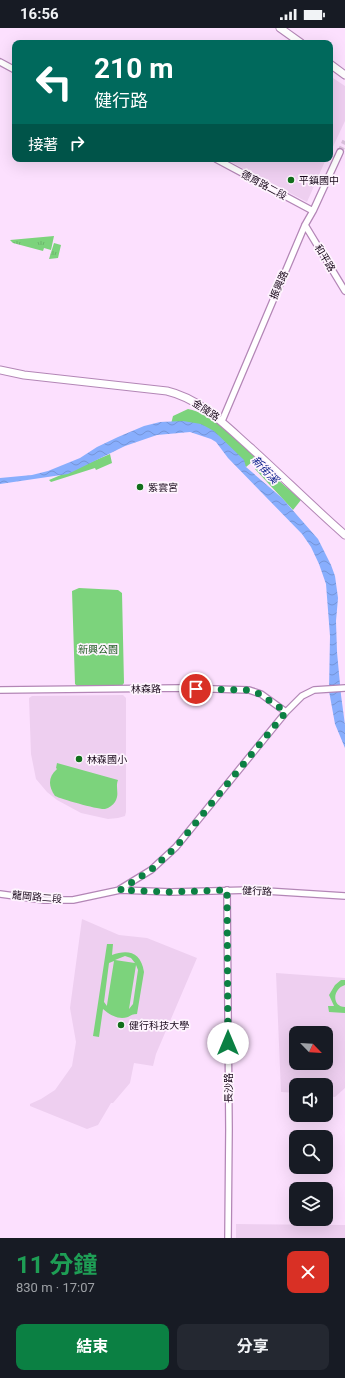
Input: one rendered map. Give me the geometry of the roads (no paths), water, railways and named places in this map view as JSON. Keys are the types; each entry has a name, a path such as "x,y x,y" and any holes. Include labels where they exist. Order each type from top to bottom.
{"main road":[{"path":"280,28 297,40"},
{"path":"333,66 345,75"},
{"name":"金陵路","path":"0,370 24,375 129,386 177,394 197,404 222,421 345,535"}],"street":[{"path":"0,62 12,68"},
{"name":"振興路","path":"222,421 305,225 340,152"},
{"name":"德育路二段","path":"222,162 313,211"},
{"name":"和平路","path":"305,225 345,291"},
{"name":"林森路","path":"0,690 179,688 249,690 260,694 286,712"},
{"path":"120,890 151,870 176,847 286,712 302,696 314,690 344,688"},
{"name":"健行路","path":"120,890 171,892 251,890 345,896"},
{"name":"龍岡路二段","path":"0,894 44,900 73,900 120,890"},
{"name":"長沙路","path":"227,890 229,1122 228,1238"}],"water":[{"name":"新街溪","path":"183,421 201,424 214,431 244,460 246,467 282,498 318,539 331,565 335,576 338,598 336,621 337,652 345,725 345,748 335,724 329,691 330,636 326,584 319,564 311,547 302,534 228,458 216,442 190,432 157,435 125,446 68,474 0,484 0,478 32,475 48,471 80,458 97,447 144,426 160,422"}],"tunnel":[{"path":"340,152 345,141"}],"place":[{"name":"平鎮國中","path":"291,180"},
{"name":"紫雲宮","path":"140,487"},
{"name":"林森國小","path":"79,759"},
{"name":"健行科技大學","path":"121,1025"}],"park label":[{"name":"新興公園","path":"98,649"}]}
